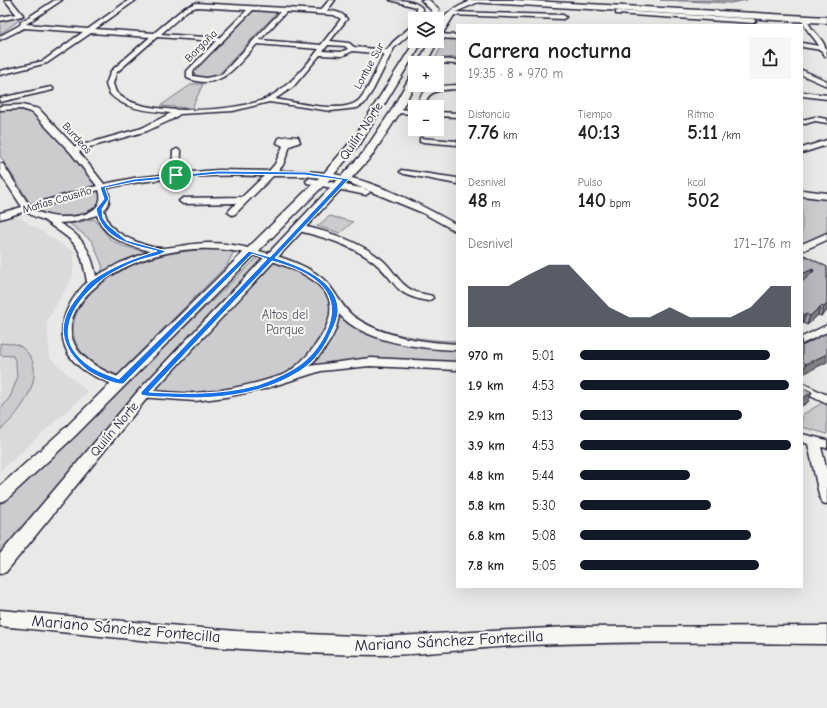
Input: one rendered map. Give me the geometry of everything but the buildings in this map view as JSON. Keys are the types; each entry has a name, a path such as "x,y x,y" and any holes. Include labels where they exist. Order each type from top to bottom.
{"main road":[{"path":"469,0 700,16 804,18 827,20"},
{"path":"572,0 700,16 827,15"}],"street":[{"path":"0,19 20,15 8,0"},
{"path":"23,26 23,23 59,0"},
{"path":"0,73 46,62 133,0"},
{"path":"209,5 215,0"},
{"path":"323,12 332,0"},
{"path":"393,0 416,5 420,9 420,12"},
{"path":"424,0 436,12"},
{"path":"444,25 451,14 457,9 478,0"},
{"path":"196,5 209,5 323,12 339,14 344,19 298,78 286,90 268,100 219,110 171,112 128,102 112,94 108,84 109,78 113,72 186,9 196,5"},
{"name":"Borgoña","path":"252,8 190,71 189,77 202,80 223,76 285,10"},
{"path":"618,13 700,16 753,20"},
{"path":"451,14 563,17"},
{"path":"804,18 809,29 817,36"},
{"path":"814,19 817,36 827,55"},
{"path":"0,38 23,26 221,40"},
{"name":"Lontue Sur","path":"268,100 336,109 354,107 360,103 373,86 388,52 408,31"},
{"path":"444,36 456,37"},
{"path":"255,42 324,45 347,44 352,49"},
{"path":"803,45 822,48"},
{"name":"Quilín Norte","path":"0,496 70,432 324,180 357,141 415,48"},
{"path":"317,53 342,54 352,49 388,52"},
{"path":"444,62 456,62"},
{"path":"803,72 827,84"},
{"path":"422,100 423,96 429,90 456,87"},
{"name":"Quilín Norte","path":"0,567 143,394 367,155 396,111 408,88"},
{"path":"0,100 51,89"},
{"path":"803,94 827,96"},
{"name":"Burdeos","path":"1,107 22,107 36,111 74,151 102,187"},
{"path":"396,111 408,112"},
{"path":"66,143 146,123 171,112"},
{"path":"74,151 80,147 166,121 171,112"},
{"path":"444,114 456,115"},
{"path":"805,122 815,119 827,121"},
{"path":"423,140 456,143"},
{"path":"803,151 827,142"},
{"path":"232,212 279,164 287,144"},
{"path":"176,175 177,151"},
{"path":"0,167 28,208 42,218 72,234 86,253 92,284"},
{"name":"Matías Cousiño","path":"0,216 102,187 134,180 218,172 269,174 342,183 388,196 426,211 456,228"},
{"path":"404,172 456,181"},
{"path":"42,218 71,220 87,216 99,209 106,199 102,187"},
{"path":"803,193 827,196"},
{"path":"183,201 243,200"},
{"path":"99,209 101,218 106,226 124,241 164,251"},
{"path":"298,228 324,234 355,246 379,262 407,293 428,298"},
{"path":"803,248 827,236"},
{"path":"120,382 94,372 76,358 66,340 66,322 74,303 92,284 111,271 136,260 164,251 194,247 218,246 236,248 300,268 322,283 347,316 374,331 415,342 456,347"},
{"path":"274,382 305,365 321,346 332,326 335,308 332,296"},
{"path":"803,341 827,328"},
{"path":"143,394 207,396 242,390 274,382 300,372 321,367 370,362 456,366"},
{"path":"803,388 827,400"},
{"path":"827,444 808,440 827,500"},
{"name":"Mariano Sánchez Fontecilla","path":"0,618 248,640 331,645 426,645 529,636 691,633 827,635"}],"shaded area":[{"path":"660,0 747,0 731,3"},
{"path":"14,214 74,252 73,276 47,321 50,358 88,392 0,471 0,218"}],"green space":[{"path":"255,9 279,10 219,74 208,78 198,77 193,72"},
{"path":"25,16 0,34 0,21"},
{"path":"445,39 456,39 456,57 444,58 444,56 436,56 440,48 444,48"},
{"path":"192,84 203,84 192,108 160,106"},
{"path":"16,108 34,112 68,146 99,189 100,201 94,208 81,214 64,218 47,216 32,206 0,156 0,111"},
{"path":"803,190 827,194 827,232 803,244"},
{"path":"330,216 353,222 340,233 317,226"},
{"path":"94,219 111,240 123,246 149,253 99,276 103,267 92,241 70,224"},
{"path":"217,249 234,251 227,265 117,375 93,362 78,347 73,331 76,315 85,299 99,285 118,272 148,259 177,252"},
{"path":"261,256 264,260 0,561 0,504 258,257"},
{"name":"Altos del Parque","path":"276,257 296,263 305,268 341,307 353,317 364,323 389,332 417,338 456,341 456,364 370,360 226,391 179,394 148,390"},
{"path":"0,343 18,345 28,354 33,365 34,377 31,389 25,401 9,422 0,430 0,410 10,397 17,379 16,363 13,356 0,355"},
{"path":"825,401 827,403 827,434 803,427 803,414"}],"route":[{"path":"176,175 134,180 102,187 105,191 106,199 104,205 99,209 101,218 106,226 124,241 164,251 136,260 111,271 92,284 74,303 66,322 66,340 76,358 94,372 120,382 251,252 271,259 300,268 322,283 332,296 335,308 332,326 321,346 305,365 274,382 226,393 195,397 143,394 271,259 298,228 346,179 305,174 280,175 256,172 218,172 176,175"}]}
